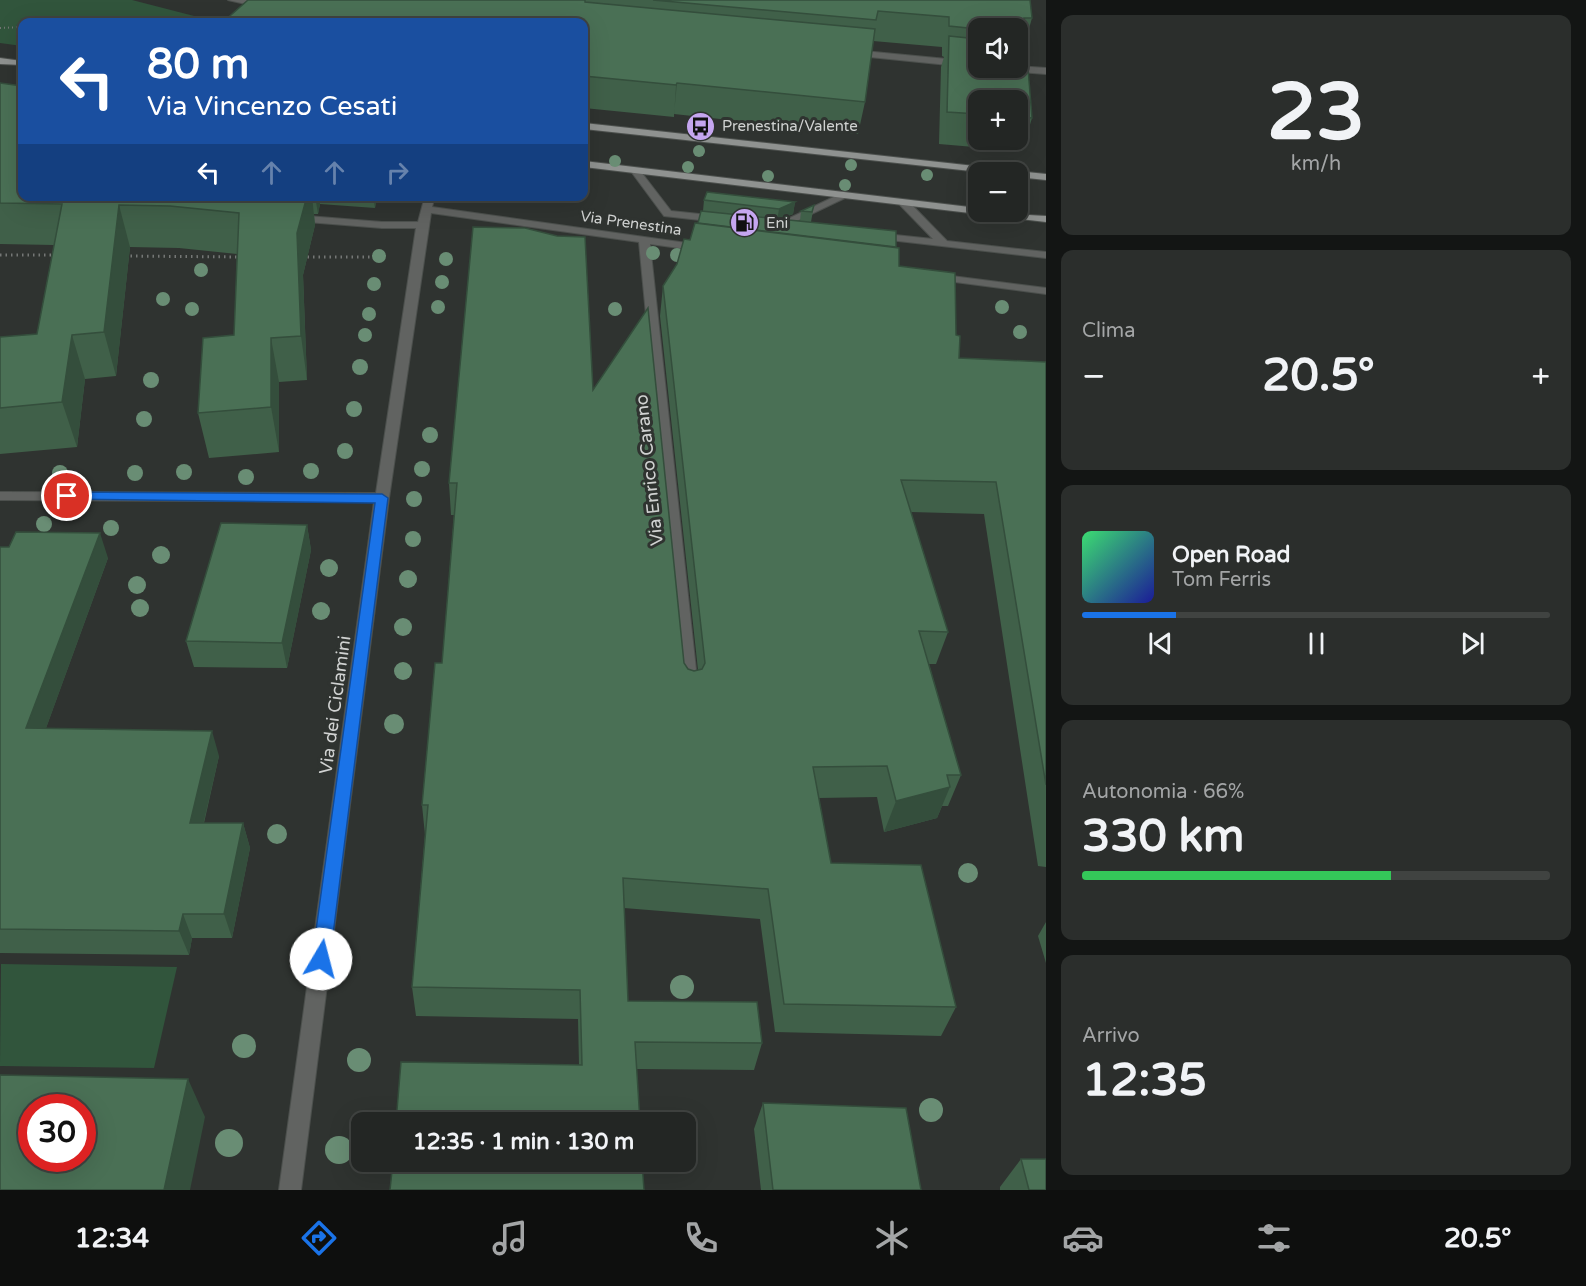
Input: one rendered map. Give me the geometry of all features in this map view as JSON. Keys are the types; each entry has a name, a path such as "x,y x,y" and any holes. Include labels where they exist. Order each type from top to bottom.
{"main road":[{"path":"0,61 18,63"},
{"path":"588,126 968,168"},
{"path":"588,164 968,210"},
{"path":"1028,175 1046,177"},
{"path":"1028,217 1046,219"}],"street":[{"path":"232,0 253,1"},
{"path":"242,9 253,1"},
{"path":"840,52 968,64"},
{"path":"1028,70 1046,71"},
{"path":"635,170 668,214 734,221"},
{"path":"802,228 773,225 844,196"},
{"path":"904,203 944,244"},
{"path":"286,217 382,225 426,210"},
{"name":"Via Prenestina","path":"426,210 715,249"},
{"name":"Via dei Ciclamini","path":"290,1190 382,498 426,210"},
{"path":"861,235 1046,255"},
{"name":"Via Enrico Carano","path":"644,241 690,695"},
{"path":"928,276 1046,291"},
{"path":"0,496 382,498"}],"path":[{"path":"0,28 18,27"},
{"path":"0,255 60,255"},
{"path":"120,256 251,257"},
{"path":"299,257 374,258"}],"green space":[{"path":"0,0 132,0 198,17 18,18 18,45 0,43"},
{"path":"1,964 177,967 154,1068 0,1066"}],"building":[{"path":"248,0 585,0 585,2 875,29 865,102 588,76 588,18 228,18"},
{"path":"653,0 1030,0 1032,18 968,18 968,28 949,26 949,17 878,11 876,20"},
{"path":"949,36 968,38 968,78 1028,78 1028,68 1032,118 1028,118 1028,90 968,90 968,113 947,112"},
{"path":"0,83 18,85 18,201 306,201 297,233 301,336 271,338 271,407 198,413 203,338 234,335 239,213 170,206 119,205 104,332 72,335 62,402 0,408 0,337 37,334 62,204 0,203"},
{"path":"707,192 795,202 779,209 704,200"},
{"path":"814,205 812,212 801,211"},
{"path":"701,211 896,231 896,247 698,223"},
{"path":"695,223 899,248 899,266 955,273 956,335 960,336 959,358 1046,362 1046,785 996,482 901,480 948,632 919,631 961,775 947,775 950,787 896,801 887,766 813,767 831,863 921,865 956,1007 784,1004 768,889 623,878 628,1001 757,1002 762,1043 635,1042 639,1112 397,1112 401,1062 582,1065 580,990 412,987 428,805 422,805 435,663 442,663 457,483 449,483 473,227 525,228 557,236 585,237 593,390 648,308 684,663 688,669 694,671 702,669 705,663 663,286 677,264 684,239 690,240"},
{"path":"221,523 307,525 282,643 186,641"},
{"path":"16,532 100,533 26,728 212,731 190,823 243,823 224,914 183,914 179,931 0,929 0,547 9,547"},
{"path":"0,1075 188,1079 164,1190 0,1190"},
{"path":"763,1103 906,1108 921,1190 773,1190"},
{"path":"1021,1159 1046,1159 1046,1190 1029,1190"},
{"path":"392,1172 643,1172 644,1190 390,1190"}],"place":[{"name":"Prenestina/Valente","path":"701,126"},
{"name":"Eni","path":"745,223"}],"route":[{"path":"67,496 382,498 321,959"}]}
